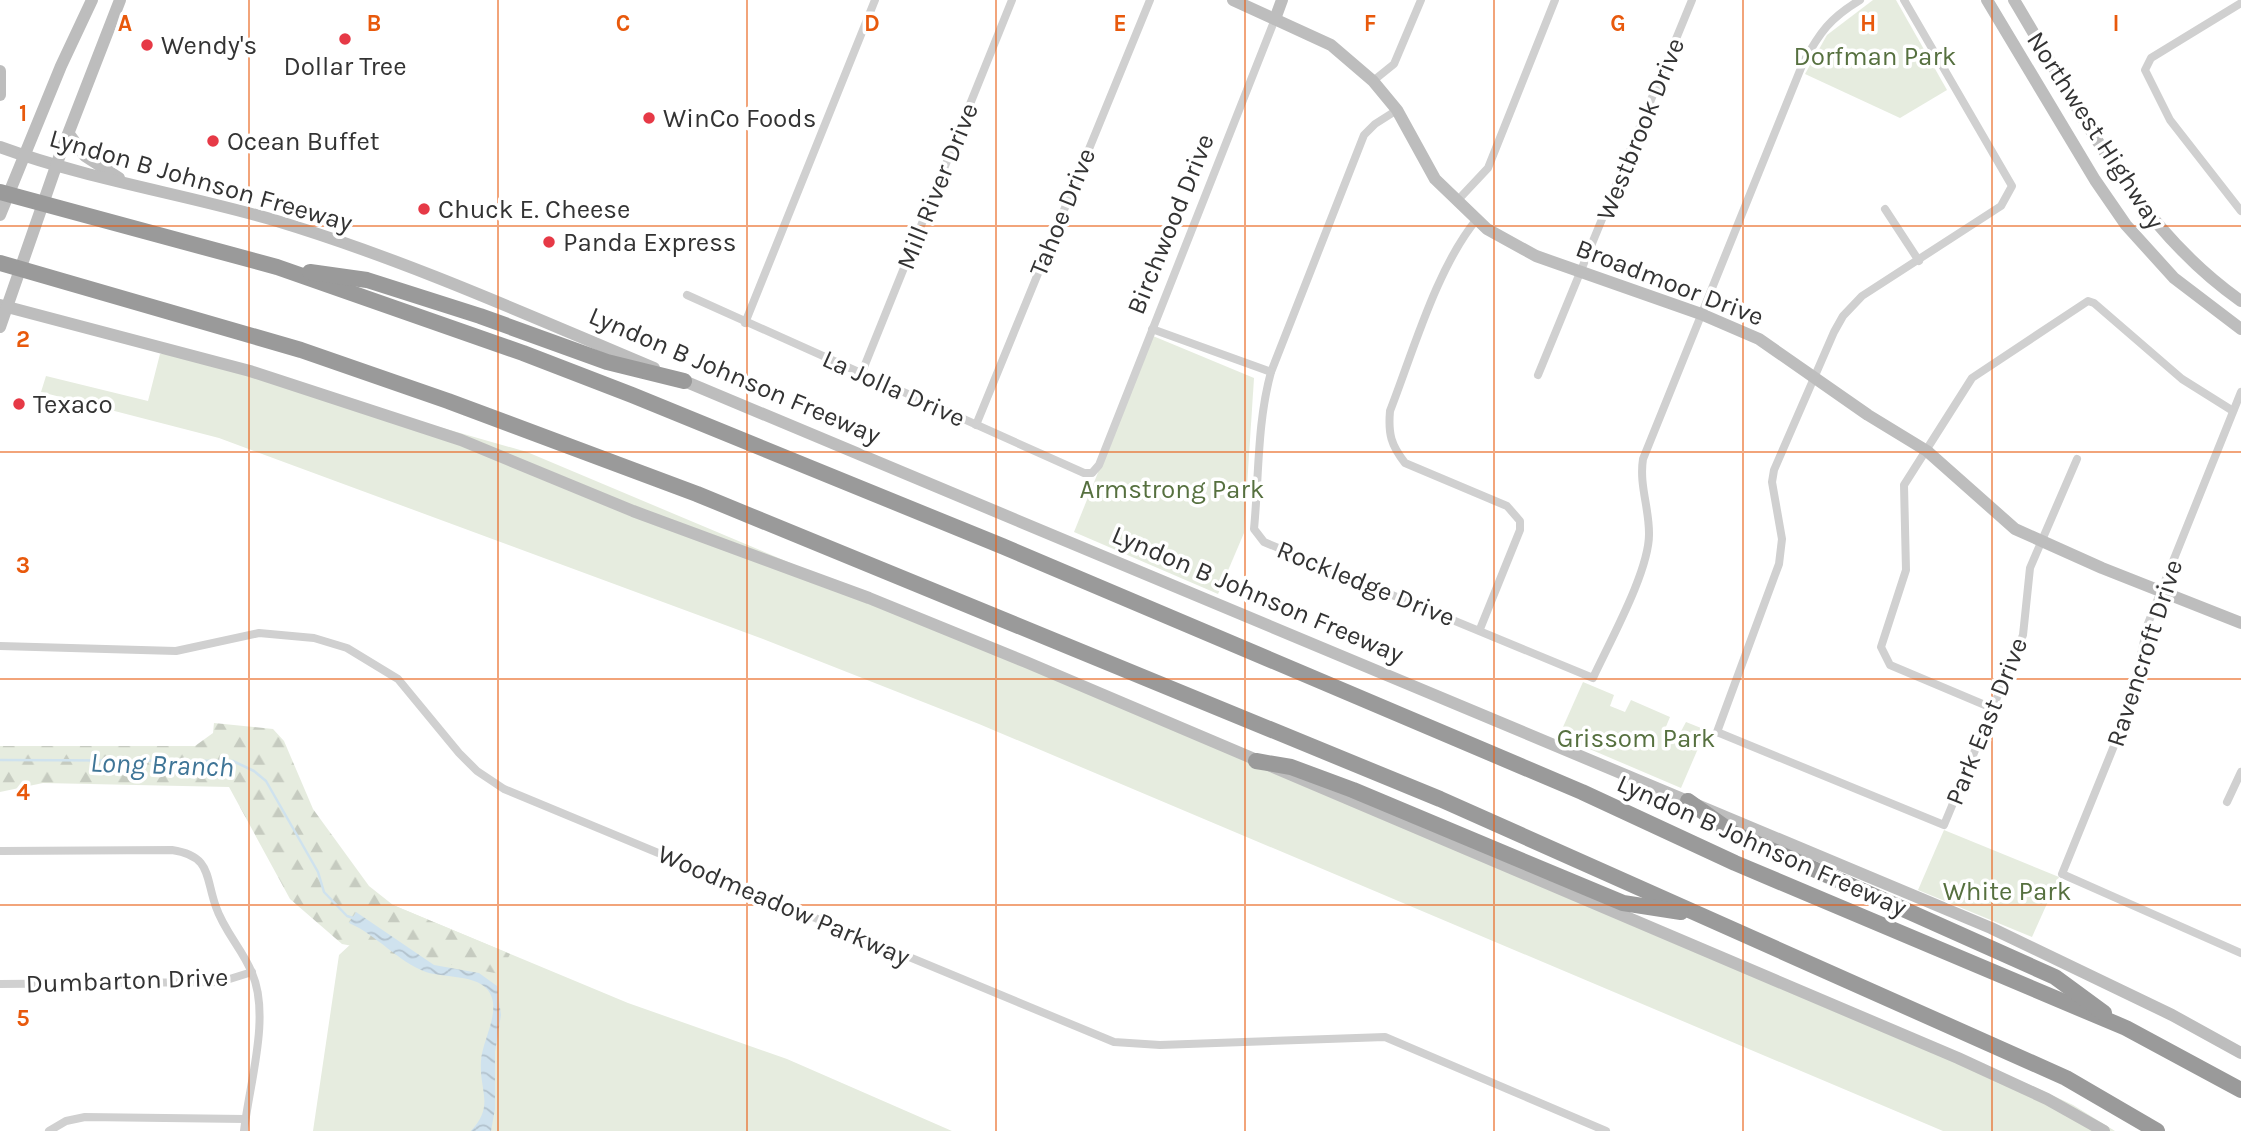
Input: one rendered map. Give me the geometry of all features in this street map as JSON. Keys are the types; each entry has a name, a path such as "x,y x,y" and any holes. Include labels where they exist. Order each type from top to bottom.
{"highway":[{"name":"Lyndon B Johnson Freeway","path":"0,192 276,267 620,390 1002,546 2126,1028 2241,1090"},
{"path":"0,263 301,350 449,401 697,494 1440,799 2066,1078 2157,1131"},
{"path":"276,267 367,280 480,316 607,362 684,381"},
{"path":"1256,761 1291,767 1353,790 1623,903 1700,914"},
{"path":"1688,801 1733,833 2055,977 2126,1028"}],"main road":[{"path":"0,215 61,66 92,0"},
{"name":"Broadmoor Drive","path":"1233,0 1331,46 1373,81 1397,110 1435,179 1477,219 1521,249 1701,314 1759,339 1927,451 2001,519 2041,542 2241,623"},
{"name":"Birchwood Drive","path":"1275,19 1282,0"},
{"name":"Northwest Highway","path":"1987,0 2095,180 2126,225 2174,278 2241,329"},
{"name":"Northwest Highway","path":"2014,0 2136,200 2185,257 2241,301"},
{"path":"0,327 4,307 118,1"},
{"path":"0,71 0,95"},
{"path":"69,134 85,156 132,185"},
{"name":"Lyndon B Johnson Freeway","path":"0,147 132,185 276,221 400,264 1991,928 2172,1015 2241,1053"},
{"path":"4,307 250,371 461,440 645,516 869,598 1979,1068 2048,1100 2104,1131"}],"street":[{"path":"745,323 875,0"},
{"name":"Mill River Drive","path":"862,372 1012,0"},
{"name":"Tahoe Drive","path":"976,425 1150,0"},
{"path":"1373,81 1394,64 1421,0"},
{"path":"1457,201 1488,168 1555,0"},
{"name":"Westbrook Drive","path":"1538,375 1692,0"},
{"path":"1701,314 1804,63 1818,36 1835,15 1860,0"},
{"path":"1814,377 1834,332 1849,309 1862,296 2001,206 2012,186 1904,0"},
{"path":"2241,3 2151,58 2145,70 2170,120 2241,211"},
{"name":"Birchwood Drive","path":"1099,465 1275,19"},
{"name":"Rockledge Drive","path":"1397,110 1375,124 1364,135 1271,372 1261,407 1262,449 1254,529 1264,542 1480,629 1593,678 1640,571 1650,534 1640,478 1643,459 1701,314"},
{"path":"1885,209 1919,261"},
{"path":"1477,219 1461,239 1446,269 1390,411 1388,434 1394,449 1405,463 1507,506 1520,521 1520,530 1480,629"},
{"name":"La Jolla Drive","path":"687,295 1084,473 1092,473 1099,465"},
{"path":"1992,708 1890,665 1881,647 1906,570 1903,485 1972,378 2088,301 2094,303 2182,379 2233,411"},
{"path":"1152,329 1271,372"},
{"name":"Park East Drive","path":"1814,377 1789,432 1772,482 1782,539 1779,564 1717,732 1944,825 2023,635 2030,568 2077,459"},
{"name":"Ravencroft Drive","path":"2241,392 2147,626 2131,704 2062,874 2241,953"},
{"name":"Woodmeadow Parkway","path":"0,646 176,651 259,633 314,638 347,649 398,679 459,753 477,771 505,789 1114,1042 1160,1045 1385,1037 1606,1131"},
{"path":"2227,802 2241,772"},
{"path":"0,851 187,853 201,861 217,911 252,972 260,1007 244,1131"},
{"name":"Dumbarton Drive","path":"0,984 220,982 252,972"},
{"path":"49,1131 66,1121 85,1117 245,1119"}],"green space":[{"name":"Dorfman Park","path":"1873,0 1896,0 1947,90 1900,118 1805,74 1827,35"},
{"name":"Armstrong Park","path":"1153,336 1254,378 1244,533 1218,594 1074,532"},
{"path":"160,354 184,354 527,452 2028,1084 2073,1105 2115,1131 1943,1131 979,724 763,639 219,438 41,392 46,376 148,401"},
{"name":"Grissom Park","path":"1583,682 1614,695 1610,706 1625,712 1631,700 1670,717 1665,729 1679,735 1686,722 1706,730 1681,788 1559,736"},
{"path":"214,723 273,729 284,741 313,809 369,886 393,905 510,954 500,974 342,944 290,899 229,787 43,783 0,792 0,746 195,746 213,733"},
{"name":"White Park","path":"1944,830 2059,877 2032,937 1918,890"},
{"path":"393,905 628,1003 787,1059 952,1131 313,1131 339,955"}],"water":[{"path":"356,912 434,965 479,973 497,986 501,1015 495,1052 495,1109 491,1131 471,1131 478,1122 484,1105 481,1061 493,1013 492,998 488,990 482,984 464,978 434,974 416,967 349,923"}],"waterway":[{"name":"Long Branch","path":"0,760 233,761 254,771 266,781 318,872 324,892 347,916 353,918"}],"place":[{"name":"Dollar Tree","path":"345,39"},
{"name":"Wendy's","path":"147,45"},
{"name":"WinCo Foods","path":"649,118"},
{"name":"Ocean Buffet","path":"213,141"},
{"name":"Chuck E. Cheese","path":"424,209"},
{"name":"Panda Express","path":"549,242"},
{"name":"Texaco","path":"19,404"}]}
